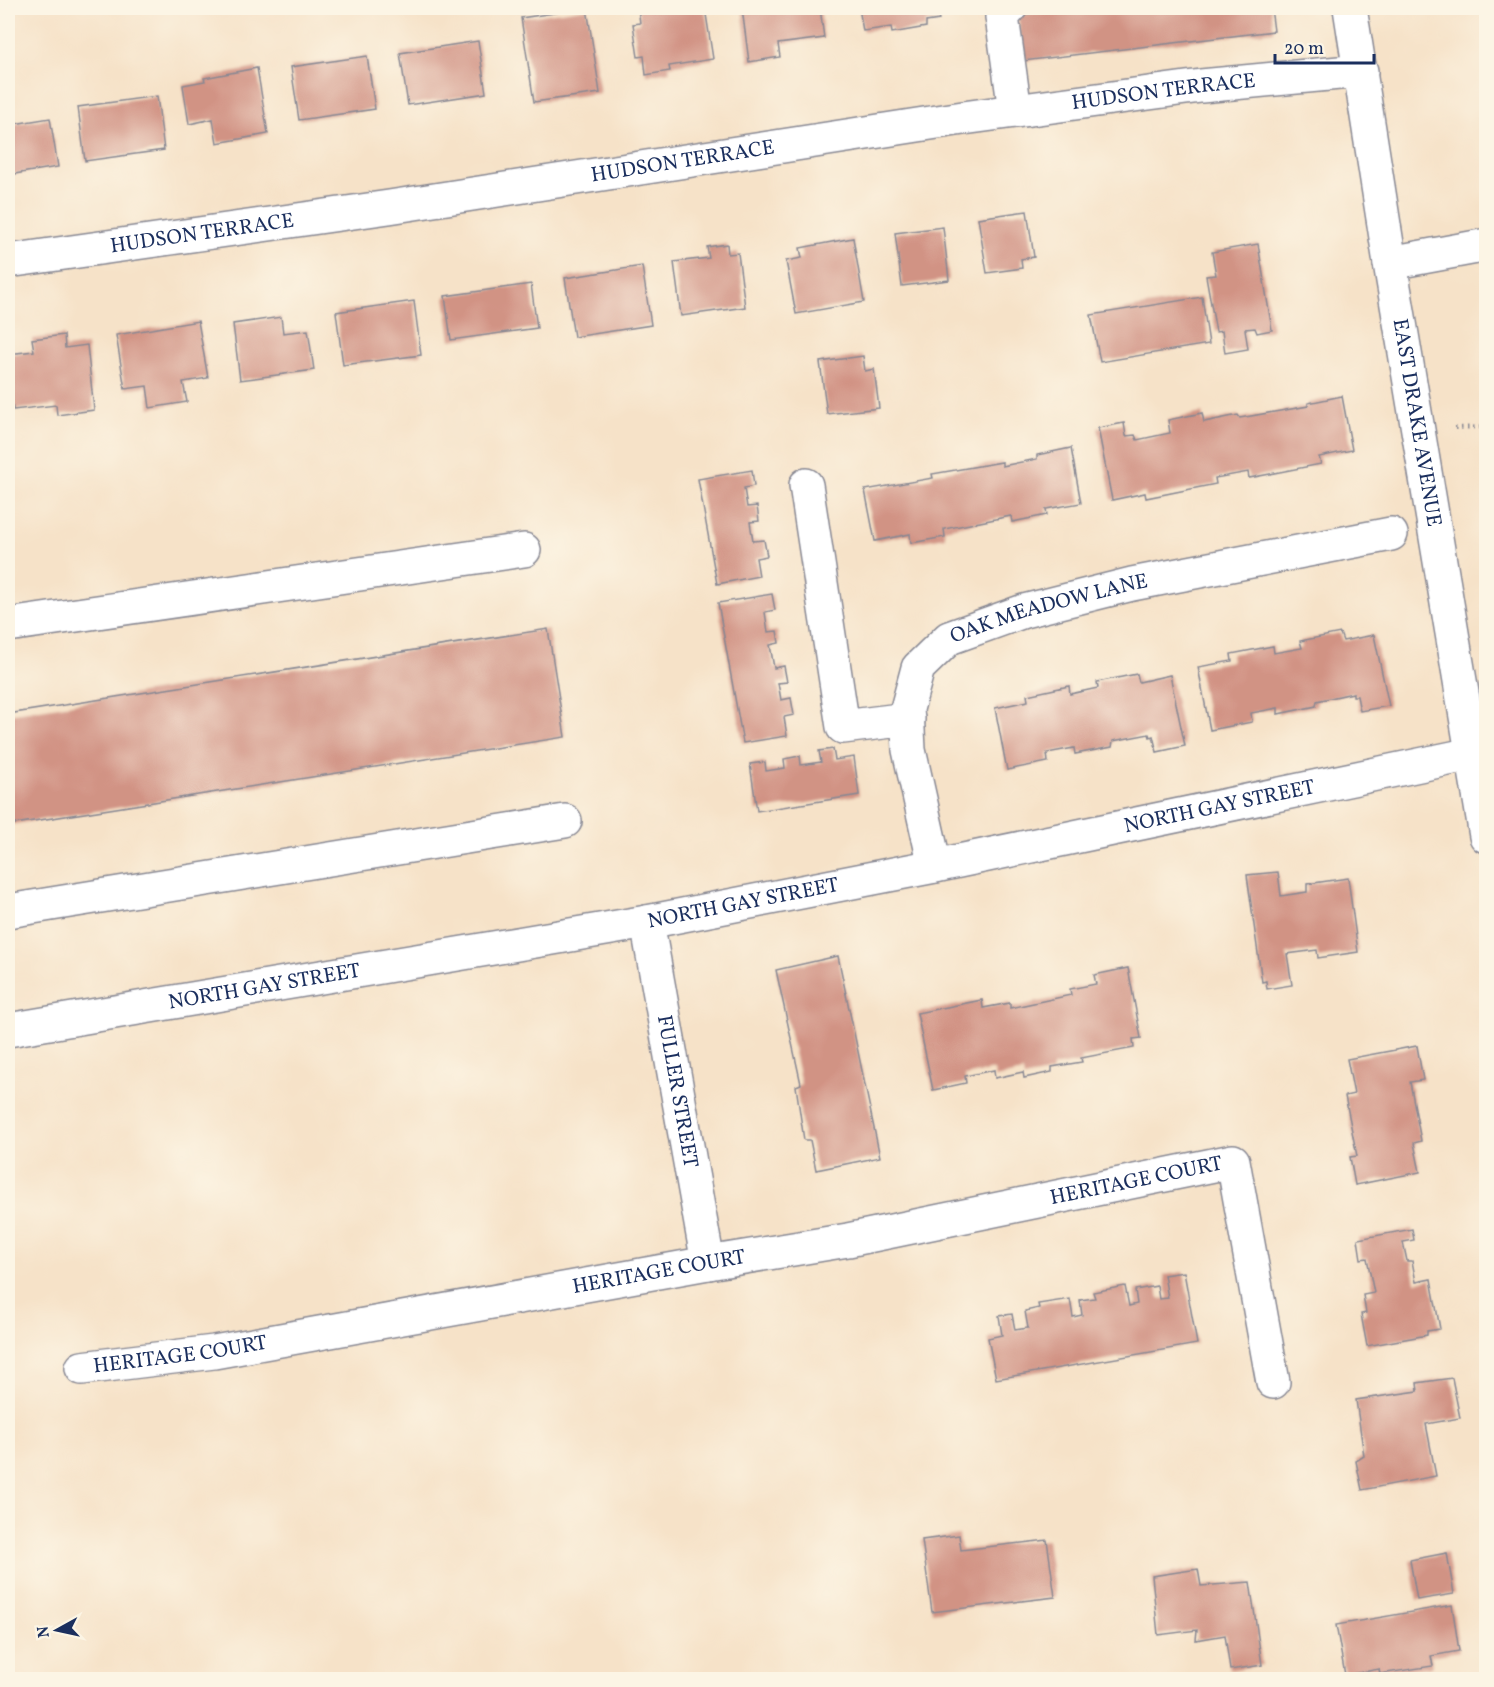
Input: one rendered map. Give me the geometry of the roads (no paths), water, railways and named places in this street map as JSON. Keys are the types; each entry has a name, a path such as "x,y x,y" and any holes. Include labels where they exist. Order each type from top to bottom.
{"street":[{"path":"1010,8 1002,17 1015,111"},
{"name":"EAST DRAKE AVENUE","path":"1350,8 1390,263 1479,773 1486,836"},
{"name":"HUDSON TERRACE","path":"8,261 389,207 1015,111 1201,86 1361,71"},
{"path":"1390,263 1482,246"},
{"path":"806,485 843,727 908,719"},
{"name":"OAK MEADOW LANE","path":"935,866 909,750 907,709 918,668 949,638 1024,610 1132,584 1390,534"},
{"path":"8,625 524,550"},
{"name":"NORTH GAY STREET","path":"8,1030 647,922 935,866 1479,773"},
{"path":"8,911 565,821"},
{"name":"FULLER STREET","path":"647,922 708,1263"},
{"name":"HERITAGE COURT","path":"82,1368 214,1352 848,1240 1233,1161 1273,1383"}]}
